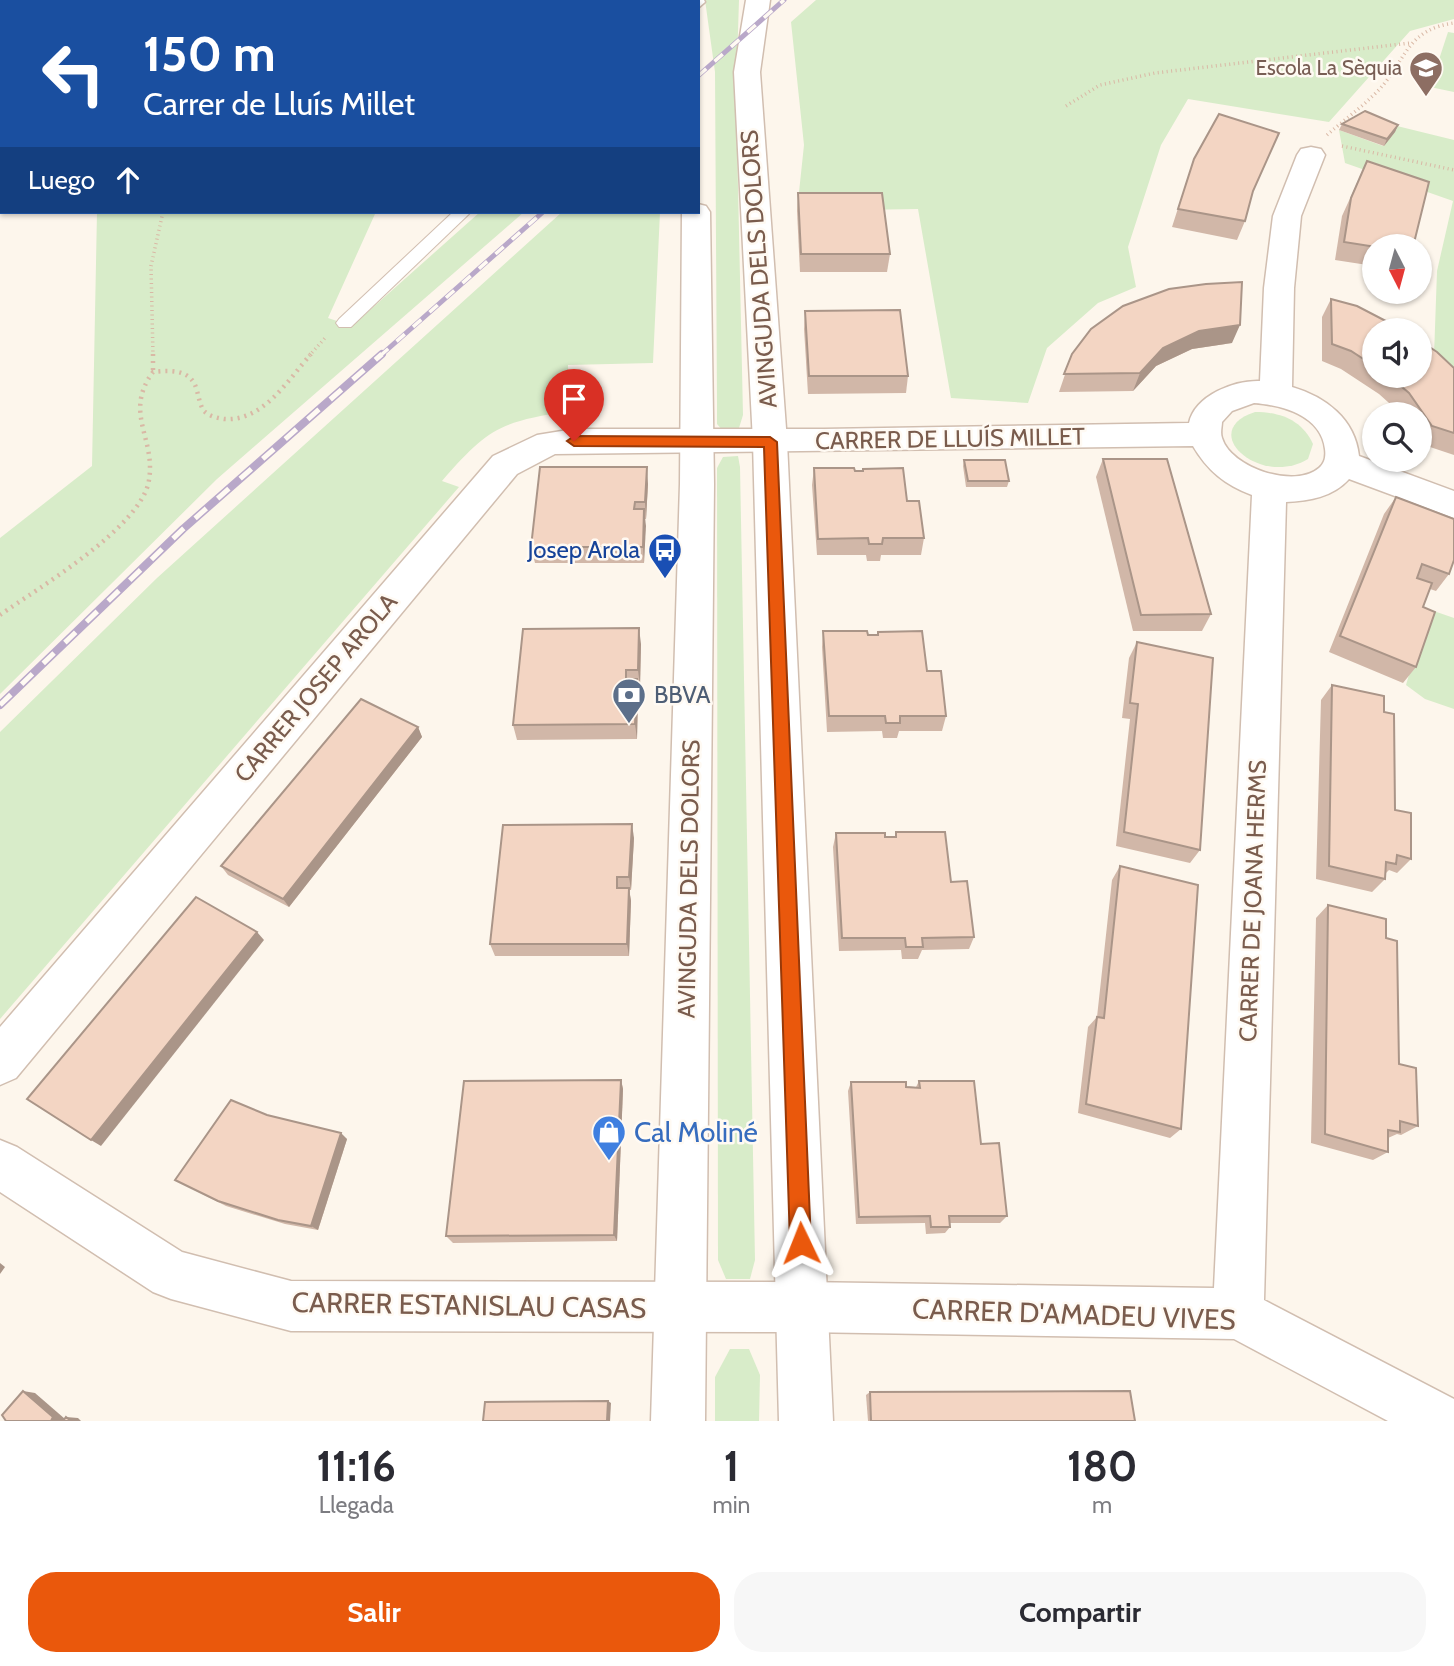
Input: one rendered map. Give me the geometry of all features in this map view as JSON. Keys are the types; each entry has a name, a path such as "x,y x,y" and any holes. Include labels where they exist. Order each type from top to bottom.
{"street":[{"name":"AVINGUDA DELS DOLORS","path":"758,0 747,72 770,442 806,1421"},
{"path":"1276,393 1279,288 1287,216 1316,148"},
{"name":"AVINGUDA DELS DOLORS","path":"678,1421 698,441 696,214"},
{"path":"1252,392 1276,393 1305,403 1329,420 1342,441 1342,463 1332,476 1316,486 1294,489 1269,487 1232,472 1208,448 1203,434 1205,418 1214,405 1231,396 1252,392"},
{"name":"CARRER DE LLUÍS MILLET","path":"698,441 1203,434"},
{"name":"CARRER JOSEP AROLA","path":"0,1062 505,465 549,443 698,441"},
{"path":"1342,463 1454,505"},
{"name":"CARRER DE JOANA HERMS","path":"1238,1314 1269,487"},
{"name":"CARRER ESTANISLAU CASAS","path":"0,1164 172,1274 292,1306 680,1308"},
{"name":"CARRER D'AMADEU VIVES","path":"680,1308 803,1307 1238,1314 1442,1421"}],"lane":[{"path":"345,323 461,214"}],"path":[{"path":"1066,106 1100,85 1154,73 1410,43 1440,25 1454,23"},
{"path":"1410,43 1383,85 1356,112 1332,128 1316,148 1454,170"},
{"path":"153,372 150,266 163,214"},
{"path":"0,615 107,536 144,497 150,466 137,411 144,381 153,372 167,371 189,377 195,384 205,412 215,418 255,414 299,370 314,348 345,323"}],"green space":[{"path":"705,0 739,0 736,95 743,415 739,428 724,432 717,424 715,72"},
{"path":"816,0 1454,0 1454,19 1410,31 1329,122 1188,99 1161,145 1128,247 1136,287 1098,303 1047,348 1028,403 951,398 918,209 797,211 804,145 791,22"},
{"path":"1448,32 1454,33 1454,92 1430,87"},
{"path":"1397,126 1454,140 1454,371 1434,356 1437,271 1453,201 1345,163 1339,130 1383,146"},
{"path":"97,214 375,214 328,318 352,326 478,214 522,214 217,479 0,694 0,538 92,466"},
{"path":"560,214 660,214 653,363 568,365 569,411 511,424 484,438 472,449 442,481 459,487 0,1019 0,732 157,578"},
{"path":"1255,412 1281,416 1303,429 1313,444 1308,459 1290,466 1271,467 1255,462 1241,453 1233,443 1232,431 1238,421"},
{"path":"738,456 755,1260 750,1279 726,1279 718,1260 717,468 723,457"},
{"path":"1428,609 1454,618 1454,709 1425,699 1406,685"},
{"path":"730,1349 749,1349 760,1375 759,1421 715,1421 715,1377"}],"building":[{"path":"1365,111 1398,125 1387,139 1342,124"},
{"path":"1219,114 1279,133 1253,191 1245,221 1178,209 1194,159"},
{"path":"1367,161 1429,182 1416,234 1362,234 1362,245 1344,242 1351,198"},
{"path":"798,193 882,193 890,254 801,254"},
{"path":"1242,282 1240,325 1199,331 1163,348 1140,373 1064,374 1072,354 1091,329 1123,306 1169,289"},
{"path":"1331,299 1357,306 1380,318 1362,318 1362,358 1332,344"},
{"path":"900,310 908,376 809,376 805,311"},
{"path":"1432,349 1454,368 1454,433 1432,426 1432,402 1415,402 1403,388 1432,388"},
{"path":"1103,459 1167,459 1211,614 1141,615"},
{"path":"964,460 1005,460 1009,481 968,481"},
{"path":"540,467 647,467 645,502 635,502 634,509 644,509 643,547 531,547"},
{"path":"814,468 854,468 855,471 863,471 903,468 907,501 919,501 924,538 883,538 882,544 869,544 868,538 818,539"},
{"path":"1396,497 1454,519 1454,560 1449,574 1422,564 1417,578 1432,583 1423,607 1435,612 1416,667 1340,636"},
{"path":"639,628 638,670 626,670 626,679 637,679 635,724 513,725 523,629"},
{"path":"823,631 867,631 868,635 878,635 878,632 922,631 927,671 941,671 946,716 900,716 900,723 886,723 885,716 829,716"},
{"path":"1137,642 1213,658 1200,850 1124,832 1138,704 1130,703"},
{"path":"1332,685 1384,696 1384,712 1394,714 1395,810 1411,813 1411,859 1397,855 1396,864 1386,862 1385,879 1329,866"},
{"path":"361,699 418,727 283,899 221,866"},
{"path":"632,824 629,877 617,877 617,888 629,888 627,944 490,944 503,825"},
{"path":"896,832 945,832 951,882 967,881 974,937 922,938 923,947 906,947 905,938 842,938 836,833 885,833 885,837 896,837"},
{"path":"1120,866 1198,885 1181,1129 1086,1104 1097,1017 1104,1018"},
{"path":"196,897 257,932 91,1140 27,1099"},
{"path":"1328,905 1386,919 1386,938 1397,941 1399,1064 1416,1068 1418,1126 1400,1121 1400,1132 1388,1130 1388,1152 1325,1134"},
{"path":"621,1080 614,1235 446,1236 464,1081"},
{"path":"919,1081 974,1081 981,1144 999,1143 1007,1216 949,1216 950,1227 931,1227 930,1216 859,1217 851,1082 906,1082 906,1087 920,1088"},
{"path":"231,1100 267,1115 341,1133 311,1226 278,1220 218,1201 175,1180"},
{"path":"23,1391 53,1417 51,1421 6,1421 2,1415"},
{"path":"1130,1391 1135,1421 871,1421 870,1392"},
{"path":"608,1401 607,1421 483,1421 485,1402"}],"railway":[{"path":"700,74 784,0"},
{"path":"380,356 541,214"},
{"path":"0,705 183,529 382,354"}],"place":[{"name":"Escola La Sèquia","path":"1426,98"},
{"name":"Josep Arola","path":"665,580"},
{"name":"BBVA","path":"629,725"},
{"name":"Cal Moliné","path":"609,1162"}],"route":[{"path":"574,441 770,442 801,1243"}]}
